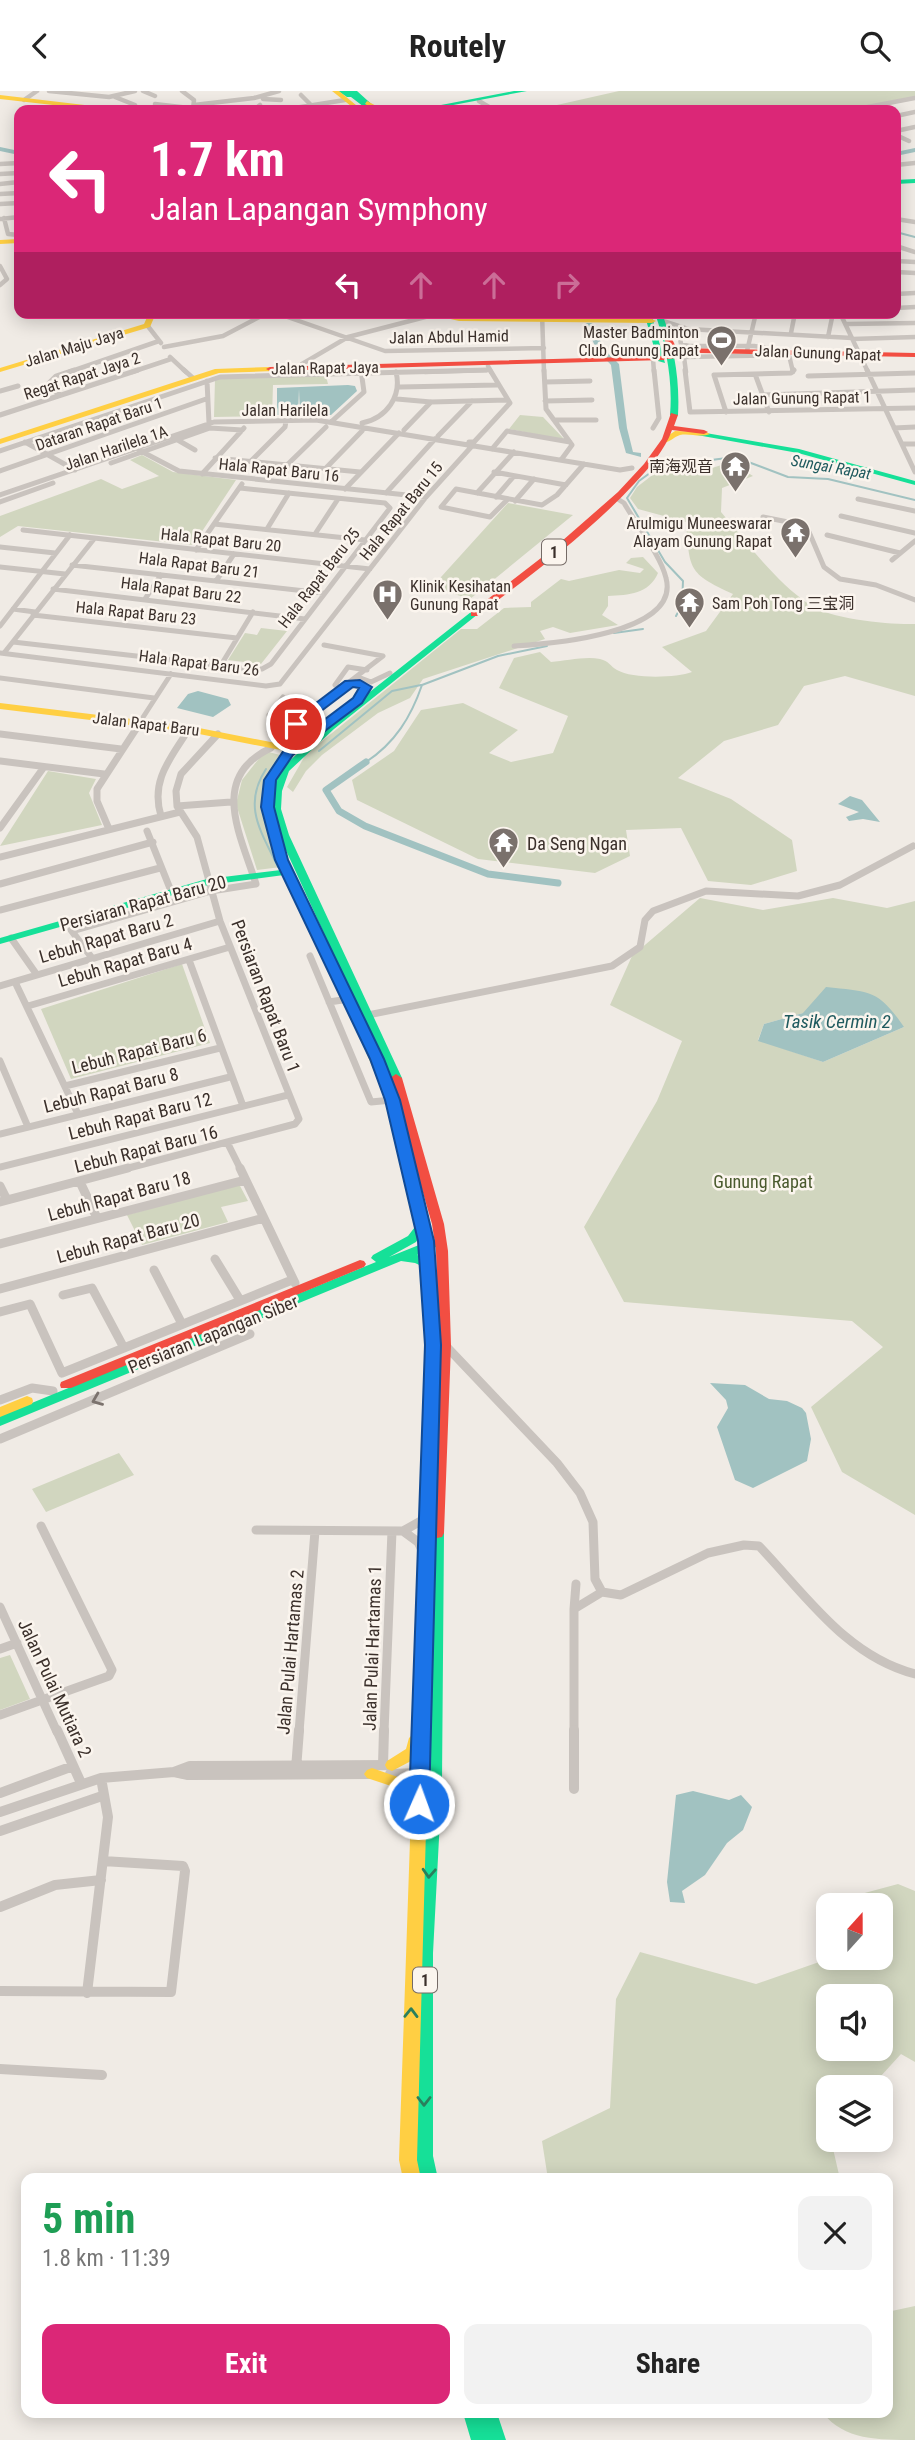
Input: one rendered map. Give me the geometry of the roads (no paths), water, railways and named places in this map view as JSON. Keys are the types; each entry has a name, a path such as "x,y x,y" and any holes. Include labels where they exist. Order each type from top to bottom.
{"main road":[{"path":"457,105 524,91"},
{"path":"465,105 535,91"},
{"path":"0,98 67,105"},
{"path":"0,98 46,105"},
{"name":"Jalan Maju Jaya","path":"0,370 150,319"},
{"path":"650,319 667,352 679,391 671,424"},
{"path":"650,319 667,352 667,391 671,424"},
{"name":"Jalan Gunung Rapat","path":"667,352 744,348 860,356 915,355"},
{"name":"Jalan Gunung Rapat","path":"667,352 720,351"},
{"name":"Jalan Rapat Jaya","path":"8,441 193,378 229,370 488,367 620,361 667,352"},
{"path":"671,424 700,433 799,451 915,482"},
{"name":"1","path":"428,2173 424,2156 427,1768 436,1558 440,1240 401,1089 293,857 279,822 276,801 279,780 291,755 331,727 572,539 616,498 671,424"},
{"path":"655,446 678,433 700,433"},
{"name":"1","path":"411,2173 408,2160 415,1895 427,1768 422,1676 426,1558 439,1345 426,1244 392,1100 349,999 287,871 271,824 268,803 270,780 291,755 357,700 580,524 611,495 626,471 655,446"},
{"name":"Jalan Rapat Baru","path":"0,706 189,729 232,737 291,755"},
{"path":"232,737 263,749 291,755"},
{"path":"293,857 287,871 305,883"},
{"name":"Persiaran Rapat Baru 20","path":"6,940 68,927 172,891 254,880 287,871"},
{"path":"377,1258 412,1239 422,1226"},
{"path":"426,1244 440,1240"},
{"name":"Persiaran Lapangan Siber","path":"298,1288 399,1257 426,1244"},
{"name":"Persiaran Lapangan Siber","path":"0,1412 298,1288 377,1258 426,1244"},
{"path":"399,1257 418,1259 428,1265"},
{"name":"Persiaran Lapangan Siber","path":"0,1421 68,1383"},
{"path":"388,1765 405,1759 415,1746 418,1685 422,1676"},
{"path":"372,1774 396,1779 413,1791 411,1876 415,1895"},
{"path":"473,2418 480,2440"},
{"path":"490,2418 497,2440"}],"street":[{"path":"24,100 37,91"},
{"path":"49,91 116,96 135,91"},
{"path":"106,91 135,104"},
{"path":"143,91 155,96"},
{"path":"182,91 191,96 192,105"},
{"path":"211,105 279,91"},
{"path":"300,95 310,104"},
{"path":"254,98 281,100"},
{"path":"878,105 915,98"},
{"path":"481,102 486,105"},
{"path":"305,105 358,103"},
{"path":"155,104 164,105"},
{"path":"901,136 909,141"},
{"path":"2,218 8,234 14,235"},
{"path":"0,266 7,279 0,285"},
{"path":"150,319 159,341 171,359 193,378"},
{"path":"164,347 223,337 256,319"},
{"name":"Jalan Abdul Hamid","path":"293,319 390,351 544,348"},
{"path":"302,364 324,347 345,337 408,319"},
{"path":"542,319 546,409 570,442 570,449 561,460"},
{"path":"652,319 678,328 750,330 853,339 915,337"},
{"path":"678,328 684,345 744,348 753,319"},
{"path":"791,333 794,319"},
{"path":"828,337 832,319"},
{"path":"844,319 915,472"},
{"path":"847,324 915,323"},
{"path":"60,395 49,388 51,379 56,376 159,341"},
{"path":"653,428 659,418 667,352"},
{"path":"679,391 684,356 789,353 794,370 791,373 714,375 726,412"},
{"name":"Regat Rapat Jaya 2","path":"0,415 171,359"},
{"path":"8,441 220,377 488,367 510,403 474,442 459,440"},
{"name":"Jalan Rapat Jaya","path":"331,422 364,392 361,370"},
{"path":"288,464 331,422 368,424 397,399 400,387 396,372"},
{"path":"808,376 915,373"},
{"path":"755,375 769,412"},
{"path":"0,493 208,422 207,381"},
{"path":"545,382 590,381"},
{"path":"400,387 497,385"},
{"path":"0,391 18,386"},
{"path":"763,395 915,390"},
{"name":"Jalan Gunung Rapat 1","path":"679,391 690,412 915,408"},
{"name":"Dataran Rapat Baru 1","path":"0,471 206,399"},
{"path":"397,399 430,402 507,400"},
{"path":"545,401 592,400"},
{"path":"386,493 472,401"},
{"path":"345,489 430,402"},
{"path":"554,421 596,420"},
{"path":"251,461 285,427 286,421"},
{"name":"Jalan Harilela","path":"0,493 8,493 72,468 135,449 208,422 331,422 402,431 512,454 626,471"},
{"name":"Jalan Harilela 1A","path":"0,502 216,427 243,429 215,458"},
{"path":"894,428 915,427"},
{"path":"325,469 362,431"},
{"path":"492,449 507,431 570,442"},
{"path":"171,436 195,450"},
{"path":"8,441 47,454 72,468"},
{"path":"902,444 915,444"},
{"name":"Hala Rapat Baru 15","path":"351,594 426,497 472,446"},
{"name":"Hala Rapat Baru 16","path":"135,449 172,469 202,474 426,497"},
{"path":"477,493 512,454 583,466"},
{"path":"202,474 215,458 360,473"},
{"path":"534,479 511,500 490,517 441,508 456,489 511,500 542,505 583,466"},
{"path":"494,473 566,485"},
{"path":"496,497 514,476"},
{"path":"196,550 246,478"},
{"path":"240,488 338,499 315,534"},
{"path":"8,493 15,496"},
{"path":"267,529 289,493"},
{"path":"514,646 542,644 632,625 653,615 661,605 669,585 666,576 624,503 616,498"},
{"name":"Hala Rapat Baru 25","path":"220,665 257,669 266,667 390,508 388,504 338,499"},
{"path":"858,499 915,511"},
{"path":"841,516 915,533"},
{"path":"763,525 763,517 794,521 808,532 824,567 831,574 844,581 876,585 915,600"},
{"path":"215,524 365,540"},
{"name":"Hala Rapat Baru 20","path":"23,530 370,569"},
{"path":"0,626 70,535"},
{"path":"827,535 900,553"},
{"path":"2,653 94,539"},
{"path":"892,560 915,541"},
{"path":"0,547 55,553"},
{"path":"216,581 234,554"},
{"name":"Hala Rapat Baru 21","path":"72,565 323,593"},
{"path":"0,567 65,574"},
{"path":"145,599 161,575"},
{"name":"Hala Rapat Baru 22","path":"53,589 304,619"},
{"name":"Hala Rapat Baru 26","path":"2,653 266,686 280,684 351,594"},
{"name":"Hala Rapat Baru 23","path":"13,609 34,614 237,638"},
{"path":"13,642 220,665 253,612"},
{"path":"283,697 269,715 293,724 383,657 324,645"},
{"path":"342,689 335,685 348,667 365,669"},
{"path":"358,677 371,682 390,673"},
{"path":"109,829 96,794 104,774 171,674"},
{"path":"0,678 155,698"},
{"path":"350,684 360,683 366,687 357,700"},
{"path":"161,816 155,801 156,785 189,729"},
{"path":"0,733 121,749"},
{"path":"179,809 176,791 181,774 218,734"},
{"path":"254,880 231,802 237,778 263,749"},
{"path":"0,761 104,774"},
{"path":"0,828 44,767"},
{"path":"0,857 179,809 231,802"},
{"name":"Persiaran Rapat Baru 1","path":"179,809 196,833 220,921 297,1122"},
{"path":"147,831 160,868 172,891"},
{"path":"0,884 153,842"},
{"path":"368,1014 612,966 640,947 645,920 653,911 706,891 798,896 840,885 913,846"},
{"path":"0,911 160,868"},
{"name":"Persiaran Rapat Baru 20","path":"68,927 210,887"},
{"name":"Lebuh Rapat Baru 2","path":"0,986 220,921"},
{"path":"68,927 92,958"},
{"path":"6,940 37,975"},
{"name":"Lebuh Rapat Baru 4","path":"28,1006 230,947"},
{"path":"310,955 371,1102 392,1100"},
{"path":"189,960 230,1077 243,1106"},
{"path":"15,982 78,1114"},
{"path":"329,1002 349,999"},
{"name":"Lebuh Rapat Baru 6","path":"65,1086 220,1048"},
{"path":"0,1061 28,1127"},
{"name":"Lebuh Rapat Baru 8","path":"0,1134 230,1077"},
{"name":"Lebuh Rapat Baru 12","path":"0,1167 288,1095"},
{"name":"Lebuh Rapat Baru 16","path":"3,1201 228,1144 297,1122"},
{"path":"0,1312 30,1304 68,1383 124,1348 240,1300 298,1288 228,1144"},
{"name":"Lebuh Rapat Baru 18","path":"0,1244 245,1180"},
{"path":"80,1182 97,1218"},
{"path":"0,1186 3,1201"},
{"name":"Lebuh Rapat Baru 20","path":"0,1289 264,1218"},
{"path":"215,1259 240,1300"},
{"path":"154,1271 182,1324"},
{"path":"63,1294 92,1288 124,1348"},
{"path":"0,1439 250,1334"},
{"path":"439,1345 557,1463 580,1493 593,1522 595,1579 602,1592"},
{"path":"0,1400 32,1388 53,1391"},
{"path":"256,1530 397,1531 428,1517"},
{"path":"0,1715 108,1676 112,1670 41,1526"},
{"name":"Jalan Pulai Hartamas 2","path":"296,1771 315,1531"},
{"path":"397,1531 418,1542 426,1558"},
{"name":"Jalan Pulai Hartamas 1","path":"388,1765 397,1531"},
{"path":"574,1608 602,1592 621,1595 725,1548 748,1543 759,1546 828,1620 865,1653 894,1672 915,1674"},
{"path":"574,1789 576,1584"},
{"name":"Jalan Pulai Mutiara 2","path":"0,1607 81,1783"},
{"path":"0,1649 17,1643"},
{"path":"0,1812 101,1778 174,1772 188,1775 388,1765 427,1768"},
{"path":"0,1793 73,1766"},
{"path":"296,1771 372,1774 427,1768"},
{"path":"87,1993 108,1817 102,1796 101,1778"},
{"path":"0,1831 102,1796"},
{"path":"0,1991 166,1993 173,1987 185,1871 183,1866 178,1863 103,1861"},
{"path":"0,1907 55,1885 101,1879"},
{"path":"0,2069 102,2075"}],"water":[{"path":"355,386 357,391 331,415 300,414 299,389 298,415 277,415 277,388"},
{"path":"198,691 228,699 231,705 213,717 177,708 188,694"},
{"path":"850,796 862,800 880,822 863,819 849,821 846,817 859,812 838,804"},
{"name":"Tasik Cermin 2","path":"826,987 872,995 887,1005 904,1027 823,1062 758,1041 764,1024 803,1013"},
{"path":"710,1383 745,1385 769,1399 787,1401 802,1408 806,1413 811,1439 807,1461 753,1488 735,1480 717,1427 728,1408 726,1400"},
{"path":"693,1791 729,1800 741,1795 752,1807 743,1830 727,1843 705,1875 682,1891 685,1903 670,1902 667,1882 676,1795"}],"waterway":[{"path":"0,149 14,152"},
{"path":"901,153 915,150"},
{"path":"901,233 915,237"},
{"name":"Sungai Rapat","path":"589,325 601,350 615,364 623,428 630,453 638,455"},
{"name":"Sungai Rapat","path":"660,460 695,462 735,457 788,477 828,479 915,500"},
{"path":"665,462 639,481 627,498 665,562 683,581 682,605 676,616"},
{"path":"614,633 643,629"},
{"path":"366,762 394,738 413,708 422,685 498,656 547,646"},
{"path":"319,751 392,691 421,685"},
{"path":"366,762 326,790 339,811 365,826 488,874 558,883"},
{"path":"266,769 255,795 255,807 260,830 278,867"}],"place":[{"name":"Master Badminton Club Gunung Rapat","path":"722,368"},
{"name":"南海观音","path":"736,493"},
{"name":"Arulmigu Muneeswarar Alayam Gunung Rapat","path":"795,559"},
{"name":"Klinik Kesihatan Gunung Rapat","path":"387,622"},
{"name":"Sam Poh Tong 三宝洞","path":"689,630"},
{"name":"Da Seng Ngan","path":"504,870"}],"park label":[{"name":"Gunung Rapat","path":"763,1181"}]}
